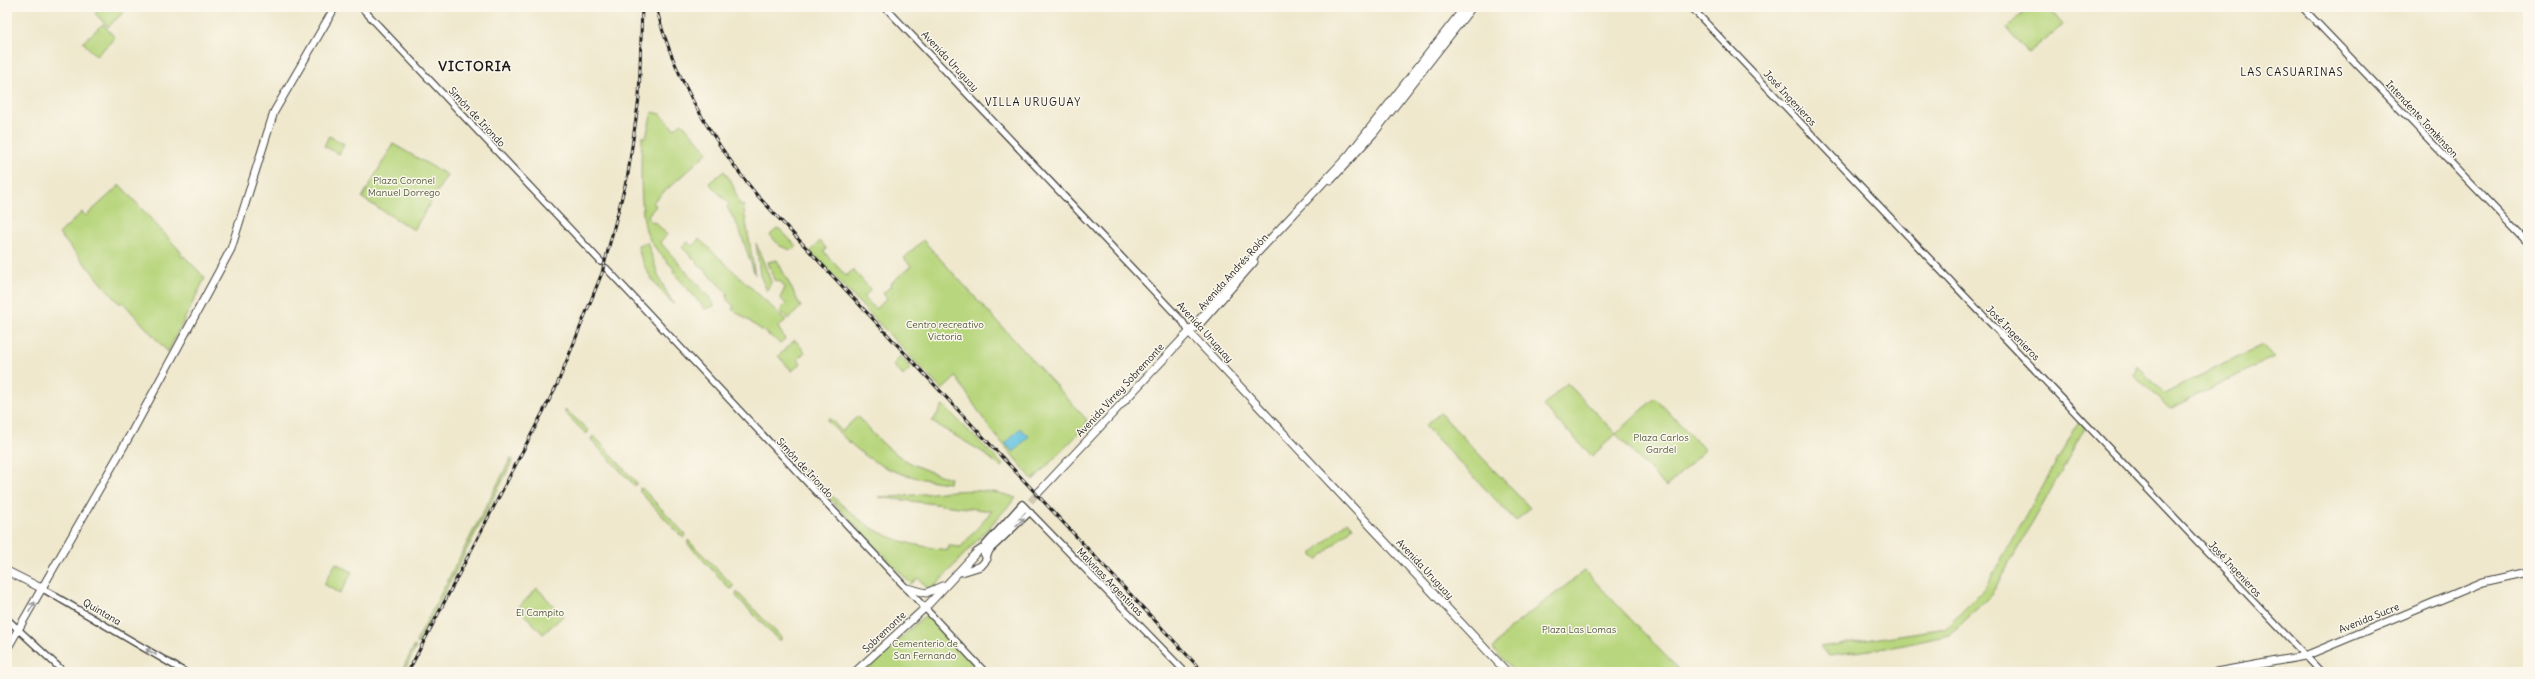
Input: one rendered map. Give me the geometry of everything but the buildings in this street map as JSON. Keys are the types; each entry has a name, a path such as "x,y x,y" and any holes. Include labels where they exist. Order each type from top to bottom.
{"main road":[{"path":"7,649 130,436 231,249 278,103 335,7"},
{"name":"Avenida Andrés Rolón","path":"1189,332 1244,267 1364,137 1465,7"},
{"name":"Avenida Andrés Rolón","path":"1189,332 1197,327 1313,197 1358,152 1472,7"},
{"name":"Avenida Virrey Sobremonte","path":"1038,493 1189,332"},
{"name":"Avenida Uruguay","path":"1189,332 1507,672"},
{"path":"907,588 926,593 933,592 957,576 986,562 987,550 1022,506"},
{"path":"926,607 957,576 975,554 987,550"},
{"path":"975,554 978,566"},
{"name":"Quintana","path":"7,571 43,589"},
{"name":"Avenida Sucre","path":"2216,672 2305,656 2484,582 2528,572"},
{"name":"Sobremonte","path":"855,672 926,607"}],"street":[{"name":"Simón de Iriondo","path":"361,7 601,262"},
{"name":"Avenida Uruguay","path":"885,7 1183,322 1189,332"},
{"name":"José Ingenieros","path":"1691,7 2320,672"},
{"name":"Intendente Tomkinson","path":"2302,7 2528,243"},
{"name":"Simón de Iriondo","path":"606,268 926,607 985,672"},
{"name":"Malvinas Argentinas","path":"1022,506 1030,512 1185,672"},
{"path":"987,550 1022,506"},
{"path":"987,550 1030,512"},
{"name":"Quintana","path":"43,589 185,672"},
{"path":"7,619 19,628 64,672"}],"green space":[{"path":"101,7 125,7 127,9 108,27 95,13"},
{"path":"2028,7 2048,7 2063,25 2028,53 2007,28"},
{"path":"103,24 115,38 96,56 83,42"},
{"path":"652,112 661,114 674,129 682,123 708,152 653,202 656,206 648,215 650,221 656,223 667,235 660,242 713,302 714,306 705,309 674,273 674,269 654,246 646,229 641,189 642,137 646,137"},
{"path":"329,136 344,144 339,154 324,146"},
{"name":"Plaza Coronel Manuel Dorrego","path":"393,144 447,175 414,230 362,198"},
{"path":"724,171 732,183 740,205 743,205 755,275 739,228 727,207 729,204 709,183"},
{"path":"120,185 182,253 180,254 182,257 184,256 205,278 168,352 122,302 120,304 59,234 82,212 86,216"},
{"path":"777,229 780,229 796,246 791,250 780,246 770,235"},
{"path":"699,239 786,320 778,327 785,339 780,343 732,309 734,306 727,300 727,293 682,247 688,242 692,246"},
{"name":"Centro recreativo Victoria","path":"923,240 1087,420 1086,426 1033,480 988,426 956,377 942,390 810,251 820,241 826,248 824,252 846,276 853,270 871,290 864,297 875,309 887,299 883,293 891,286 890,284 911,266 904,258"},
{"path":"647,242 660,280 674,305 656,285 643,262 638,245"},
{"path":"756,243 771,282 767,291 760,275"},
{"path":"777,260 801,307 788,319 780,310 786,304 780,298 785,288 781,282 774,280 768,262"},
{"path":"795,340 805,352 798,359 801,363 792,371 778,356"},
{"path":"2262,345 2274,357 2170,409 2134,375 2137,366 2164,394"},
{"path":"900,356 911,368 903,376 893,365"},
{"path":"1567,383 1616,434 1592,456 1543,406"},
{"name":"Plaza Carlos Gardel","path":"1655,398 1705,450 1666,487 1616,434"},
{"path":"943,405 1003,465 1001,467 981,451 932,422"},
{"path":"565,409 588,430 588,433 585,433 565,413"},
{"path":"1440,413 1530,508 1516,521 1425,426"},
{"path":"858,416 878,439 898,456 921,468 950,478 949,483 911,476 881,465 855,447 827,420 829,418 842,431"},
{"path":"2080,420 2085,427 1991,595 1950,635 1894,647 1829,655 1820,647 1946,628 1985,588"},
{"path":"592,437 595,437 636,482 636,485 634,485 591,440"},
{"path":"511,458 513,460 418,644 416,642"},
{"path":"799,466 850,512 881,533 921,546 948,550 949,546 961,547 992,511 878,497 895,497 965,490 999,493 1016,498 936,585 928,589 918,578 911,584"},
{"path":"640,488 643,489 685,534 685,537 682,537 640,492"},
{"path":"1348,521 1353,527 1317,560 1311,554"},
{"path":"688,540 733,585 733,588 730,589 688,544"},
{"path":"336,563 352,572 340,594 324,584"},
{"name":"Plaza Las Lomas","path":"1585,571 1678,669 1679,672 1515,672 1493,649 1510,628"},
{"name":"El Campito","path":"537,588 563,616 543,634 518,608"},
{"path":"737,592 781,637 781,640 778,640 736,596"},
{"name":"Cementerio de San Fernando","path":"923,617 928,617 980,672 865,672"},
{"path":"414,646 416,647 404,672 401,672"}],"water":[{"path":"1020,428 1029,436 1014,452 1005,444"}],"tunnel":[{"path":"1023,509 1038,493"}],"railway":[{"path":"408,672 557,385 602,273 628,174 639,98 642,7"},
{"path":"656,7 663,33 683,82 709,129 739,173 756,194 1203,672"}],"district":[{"name":"VICTORIA","path":"475,66"},
{"name":"LAS CASUARINAS","path":"2292,72"},
{"name":"VILLA URUGUAY","path":"1033,102"}]}
